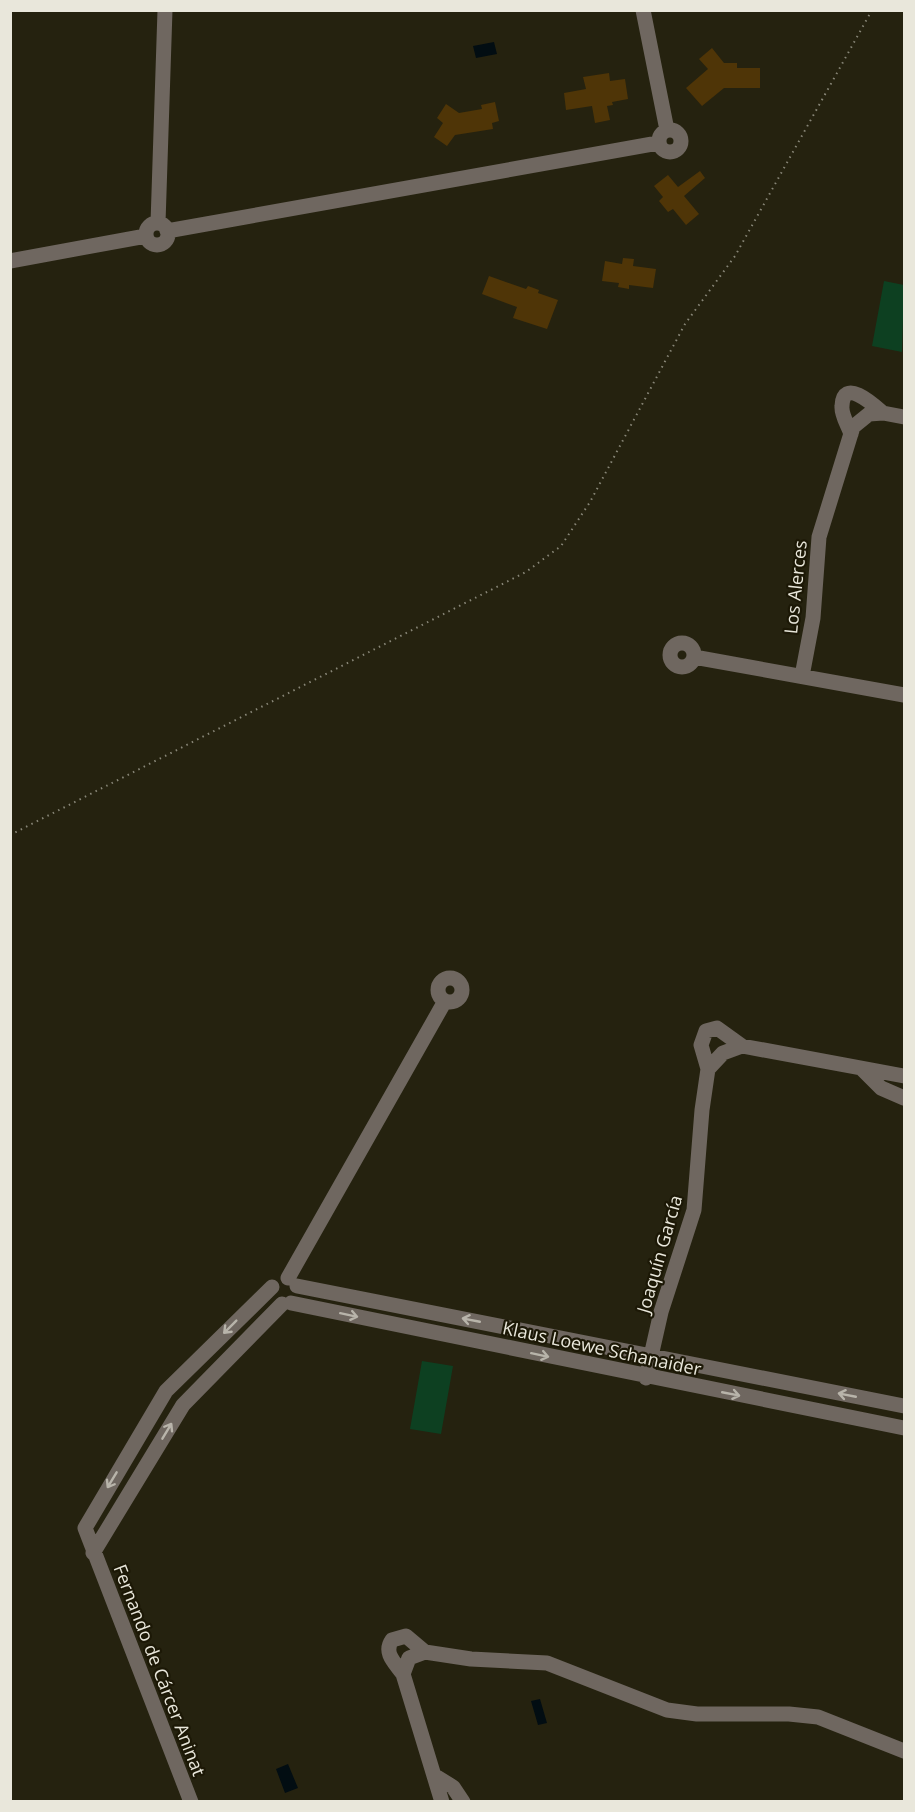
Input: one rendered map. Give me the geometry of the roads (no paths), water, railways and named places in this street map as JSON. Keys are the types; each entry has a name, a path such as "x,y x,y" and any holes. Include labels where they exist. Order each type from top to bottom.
{"street":[{"path":"10,261 146,236 149,242 159,244 167,238 162,227 165,10"},
{"path":"643,10 667,130"},
{"path":"658,143 666,152 679,148 680,135 667,130"},
{"path":"658,143 661,134 667,130"},
{"path":"162,227 658,143"},
{"path":"851,434 842,407 844,399 849,394 856,393 865,397 883,413"},
{"path":"851,434 862,417 883,413 904,417"},
{"name":"Los Alerces","path":"802,676 813,618 819,537 851,434"},
{"path":"694,657 904,695"},
{"path":"293,1282 445,1001"},
{"name":"Joaquín García","path":"646,1378 663,1306 694,1210 702,1110 708,1069 701,1040 710,1028 725,1031 742,1047 904,1076"},
{"path":"708,1069 723,1053 742,1047"},
{"path":"863,1070 881,1088 904,1098"},
{"path":"93,1553 85,1532 87,1523 159,1402 174,1382 279,1280 293,1282"},
{"path":"93,1553 183,1405 298,1293 293,1282"},
{"name":"Klaus Loewe Schanaider","path":"293,1282 904,1406"},
{"path":"272,1287 274,1299 287,1303"},
{"name":"Klaus Loewe Schanaider","path":"287,1303 646,1378 904,1428"},
{"name":"Fernando de Cárcer Aninat","path":"93,1553 191,1802"},
{"path":"425,1652 406,1636 392,1640 388,1645 389,1653 403,1674 437,1777 442,1802"},
{"path":"403,1674 409,1658 425,1652 471,1659 547,1663 656,1707 682,1713 789,1714 818,1717 904,1751"},
{"path":"437,1777 457,1791 463,1802"}]}
